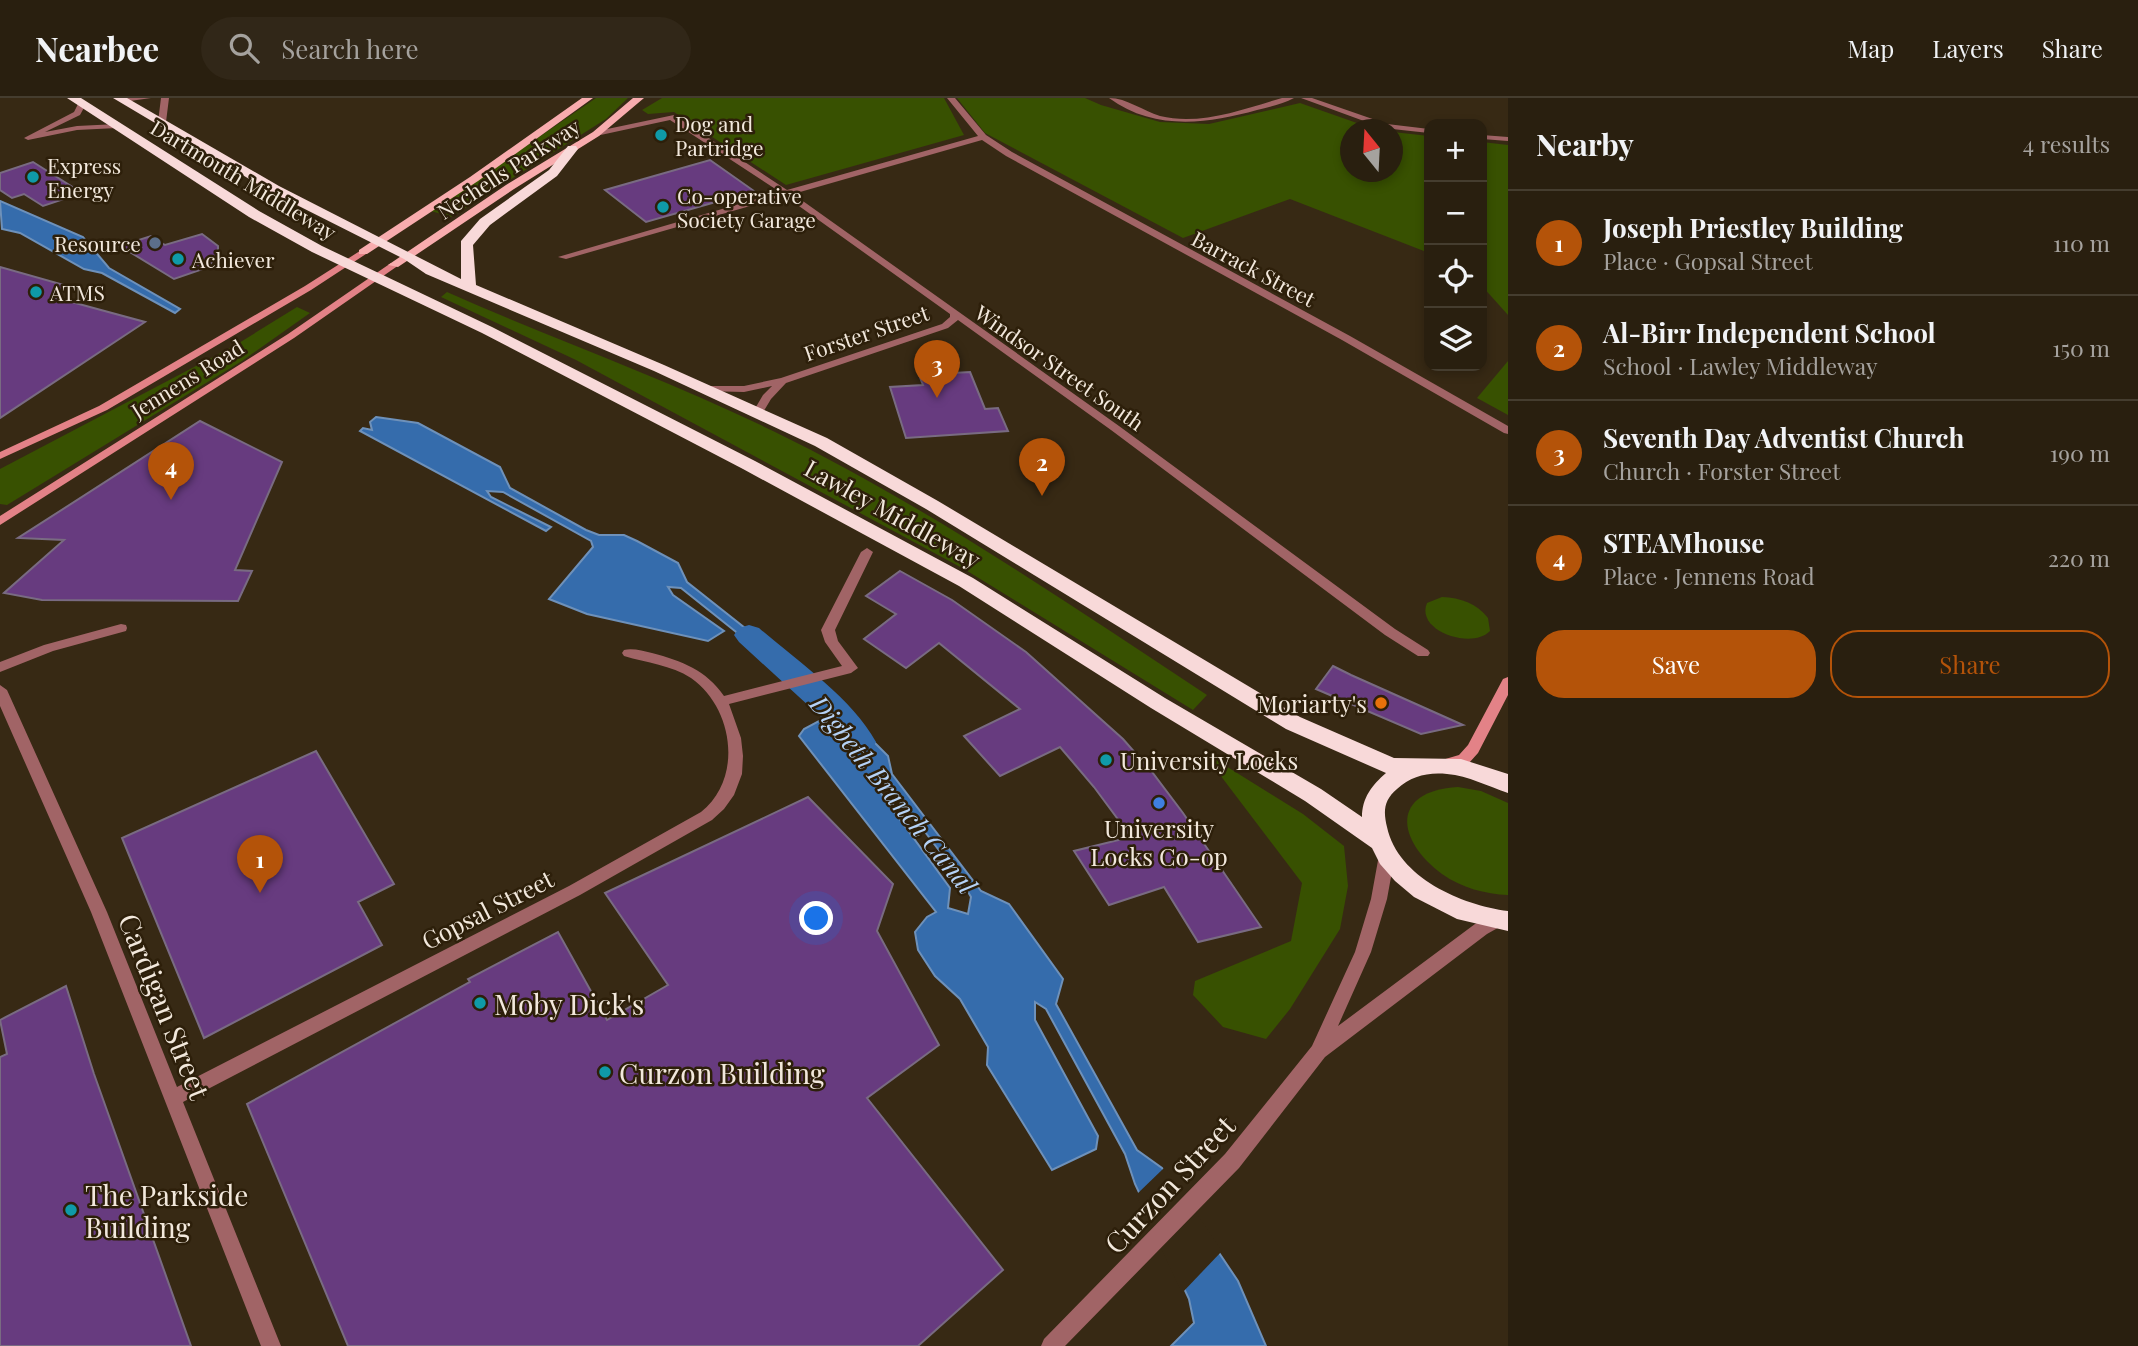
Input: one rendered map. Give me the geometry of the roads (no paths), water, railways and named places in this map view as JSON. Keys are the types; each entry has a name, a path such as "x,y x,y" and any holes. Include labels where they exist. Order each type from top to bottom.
{"highway":[{"name":"Dartmouth Middleway","path":"121,99 275,189 392,248"},
{"name":"Dartmouth Middleway","path":"78,101 254,214 345,263 376,272"},
{"path":"469,287 466,244 485,222 553,173 572,149"},
{"name":"Lawley Middleway","path":"392,248 431,271 708,390 821,442 932,505 1293,723 1391,766 1415,768"},
{"name":"Lawley Middleway","path":"376,272 749,465 966,582 1158,703 1313,796 1384,849 1402,873 1434,897 1471,914 1502,920"},
{"path":"1384,849 1373,817 1377,795 1392,778 1415,768 1442,765 1479,772 1508,784"}],"main road":[{"name":"Nechells Parkway","path":"363,252 588,98"},
{"name":"Nechells Parkway","path":"376,272 409,256 596,134 639,98"},
{"name":"Jennens Road","path":"0,456 103,408 308,288 363,252"},
{"name":"Jennens Road","path":"0,521 291,337 376,272"},
{"path":"1442,765 1464,759 1507,694"}],"street":[{"path":"121,99 147,98"},
{"path":"162,122 165,98"},
{"path":"563,257 983,137 951,98"},
{"path":"1113,98 1163,119 1190,120 1211,118 1290,98"},
{"path":"1306,98 1386,126 1424,130"},
{"path":"78,101 77,113 28,138 78,128 117,126"},
{"name":"Windsor Street South","path":"596,134 671,117 786,193 1115,428 1390,632 1423,653"},
{"name":"Barrack Street","path":"983,137 1070,188 1243,281 1508,430"},
{"path":"1487,138 1508,139"},
{"name":"Forster Street","path":"708,390 744,389 783,381 945,326 952,323 954,315"},
{"name":"Forster Street","path":"758,412 767,397 783,381"},
{"path":"719,702 851,668 832,642 828,631 867,552"},
{"path":"0,667 49,648 121,628"},
{"name":"Gopsal Street","path":"173,1098 569,894 698,822 720,805 736,771 737,751 733,730 719,702 700,677 667,663 629,653"},
{"name":"Cardigan Street","path":"0,691 99,912 271,1346"},
{"name":"Curzon Street","path":"1051,1346 1205,1188 1269,1117 1318,1052 1363,952 1379,899 1384,849"},
{"name":"Curzon Street","path":"1318,1052 1481,929 1502,920"}],"water":[{"path":"0,201 83,237 109,268 180,309 175,313 102,273 84,269 20,233 2,229"},
{"path":"376,417 418,423 500,467 510,488 586,530 599,535 624,535 678,563 687,582 788,662 775,663 681,588 668,587 673,595 724,631 708,641 587,614 549,599 593,547 591,541 503,492 487,491 491,497 551,527 546,531 360,431 363,428 372,430 370,422"},
{"path":"841,709 888,756 892,774 981,891 1009,904 1063,979 1056,1004 1137,1150 1162,1168 1238,1281 1266,1346 1171,1346 1194,1323 1189,1299 1135,1184 1125,1154 1046,1009 1035,1002 1035,1020 1098,1136 1096,1149 1052,1170 987,1065 988,1047 960,999 935,976 918,950 915,932 927,917 936,912 799,736 804,729 825,718 825,710","holes":["878,777 887,782 960,878 971,897 968,914 948,908 950,888 880,792"]}],"waterway":[{"name":"Digbeth Branch Canal","path":"749,635 833,710 860,742"}],"place":[{"name":"Dog and Partridge","path":"661,135"},
{"name":"Express Energy","path":"33,177"},
{"name":"Co-operative Society Garage","path":"663,207"},
{"name":"Resource","path":"155,243"},
{"name":"Achiever","path":"178,259"},
{"name":"ATMS","path":"36,292"},
{"name":"Seventh Day Adventist Church","path":"937,398"},
{"name":"Al-Birr Independent School","path":"1042,496"},
{"name":"STEAMhouse","path":"171,500"},
{"name":"Moriarty's","path":"1381,703"},
{"name":"University Locks","path":"1106,760"},
{"name":"University Locks Co-op","path":"1159,803"},
{"name":"Joseph Priestley Building","path":"260,893"},
{"name":"Moby Dick's","path":"480,1003"},
{"name":"Curzon Building","path":"605,1072"},
{"name":"The Parkside Building","path":"71,1210"}]}
